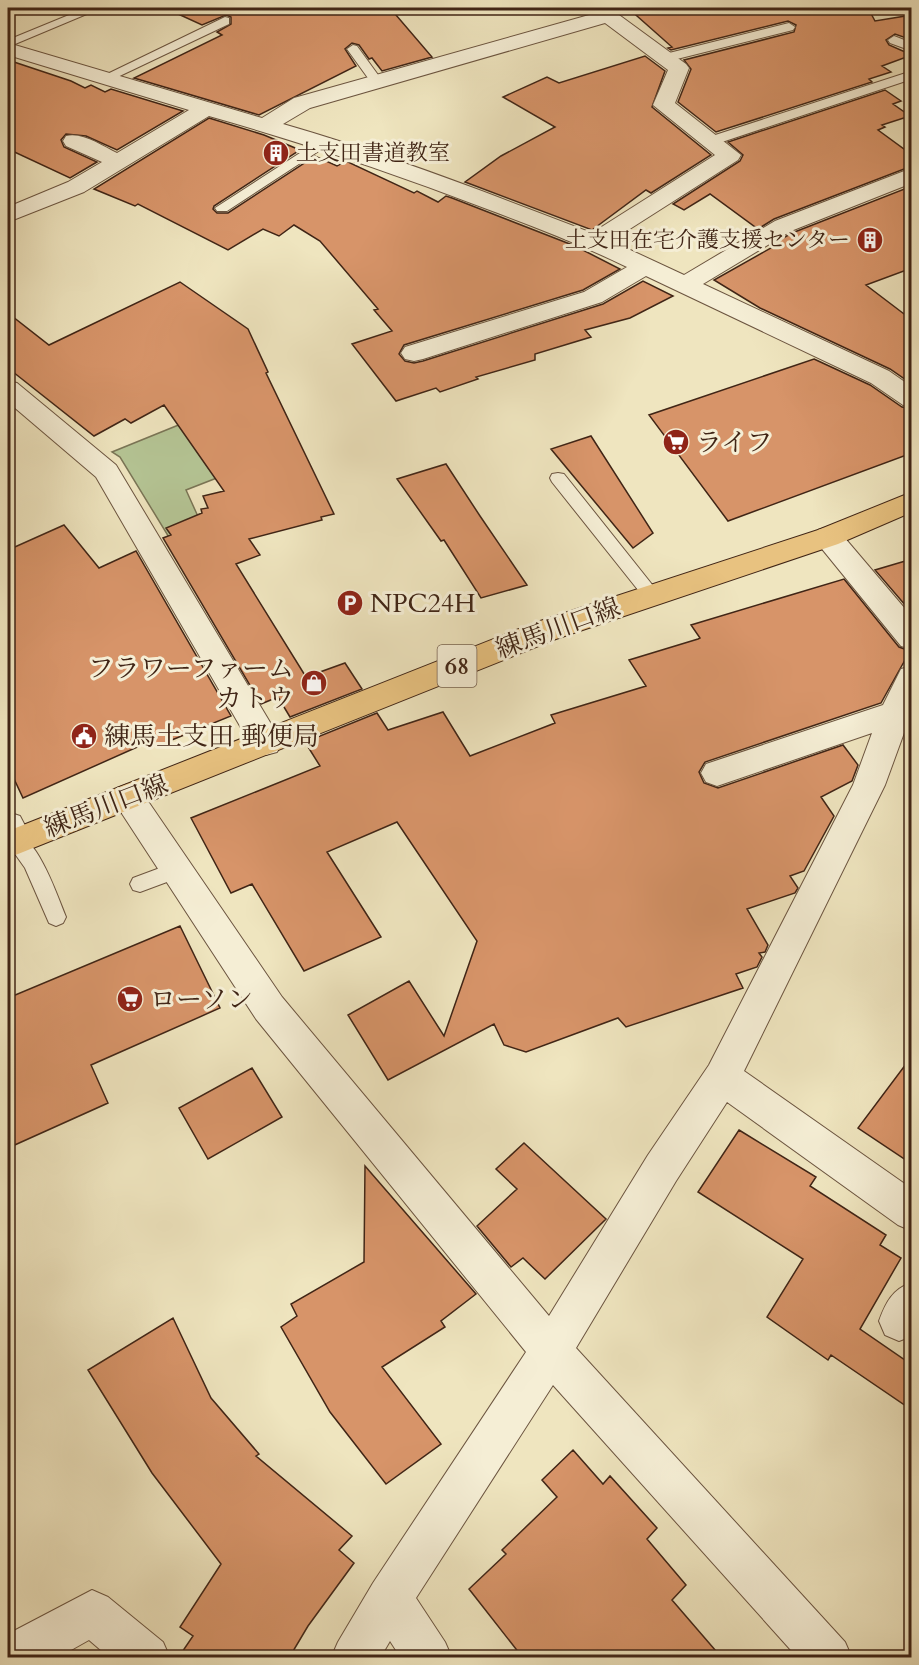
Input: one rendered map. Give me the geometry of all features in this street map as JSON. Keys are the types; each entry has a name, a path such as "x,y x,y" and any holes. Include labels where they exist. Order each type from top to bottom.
{"main road":[{"name":"練馬川口線","path":"10,837 128,797 544,631 828,537 912,501"}],"street":[{"path":"265,125 302,103 377,82 599,10 679,68 664,105 730,155 594,242"},
{"path":"8,49 102,79 323,142 419,175 594,242 880,377 912,399"},
{"path":"8,215 76,187 206,109"},
{"path":"74,141 119,162"},
{"path":"683,286 783,226 912,175"},
{"path":"414,353 592,297 644,267"},
{"path":"8,389 106,471 266,743"},
{"path":"828,537 912,638"},
{"path":"354,1658 389,1599 551,1351 662,1168 722,1077 868,785 895,712 912,677"},
{"path":"717,773 895,712"},
{"path":"128,797 269,1008 551,1351 828,1658"},
{"path":"722,1077 912,1212"},
{"path":"389,1599 429,1658"},
{"path":"10,1658 92,1612 147,1658"}],"lane":[{"path":"8,44 95,8"},
{"path":"102,79 225,21"},
{"path":"665,58 789,27"},
{"path":"894,40 912,48"},
{"path":"353,48 377,82"},
{"path":"711,141 912,75"},
{"path":"222,208 323,142"},
{"path":"558,478 652,596"},
{"path":"10,837 33,864 56,917"},
{"path":"140,884 176,870"}],"green space":[{"path":"218,409 250,465 186,490 220,565 192,575 120,457 112,452"}],"building":[{"path":"165,8 390,8 432,57 382,71 359,45 352,43 345,49 356,66 259,115 134,78 222,35 217,32 231,24 231,17 226,15 202,25"},
{"path":"628,8 868,8 875,21 912,15 912,40 895,34 886,40 889,45 912,55 882,66 891,72 869,79 872,82 716,132 678,102 691,69 684,60 794,32 796,25 788,21 671,50 668,48 672,47"},
{"path":"645,56 665,71 652,107 711,155 651,193 646,190 592,230 465,182 501,156 555,127 503,97 547,77 559,83"},
{"path":"8,60 85,88 91,85 105,92 111,89 183,111 117,150 86,136 66,134 61,140 64,147 97,162 70,178 8,149"},
{"path":"885,90 901,101 893,104 910,116 882,125 885,127 878,130 912,155 912,166 774,219 758,229 710,194 684,210 673,204 740,161 743,155 728,142"},
{"path":"209,118 264,135 300,150 214,206 213,209 217,213 228,213 315,156 337,166 346,161 438,202 446,196 452,198 575,246 620,269 583,290 404,345 399,354 405,361 414,363 423,361 603,304 643,281 673,296 630,318 585,330 591,337 535,354 535,360 476,377 478,379 440,392 436,388 396,401 352,344 392,331 374,310 378,309 320,241 294,225 279,236 263,229 228,250 138,204 135,206 94,189"},
{"path":"912,186 912,268 866,285 912,320 912,384 890,369 760,308 714,280 778,244 776,242 792,233"},
{"path":"180,282 248,329 268,372 266,373 334,514 321,517 322,520 249,539 260,555 236,564 306,677 345,663 362,689 290,717 278,697 261,704 163,538 171,535 166,528 202,513 201,509 208,508 203,496 224,491 164,405 131,423 125,419 94,436 8,368 8,313 49,345"},
{"path":"814,359 870,385 902,407 912,409 912,453 728,521 649,415"},
{"path":"591,436 653,533 633,548 551,449"},
{"path":"446,464 527,585 481,598 444,540 441,541 397,479"},
{"path":"64,525 99,568 136,551 231,716 157,746 153,740 23,798 8,766 8,550"},
{"path":"912,559 912,613 875,570"},
{"path":"844,579 899,647 910,651 881,703 705,762 699,772 704,783 718,788 843,745 858,765 852,781 821,797 834,816 804,871 790,876 798,888 795,893 747,909 768,945 765,952 759,953 762,957 757,967 736,974 743,988 626,1027 618,1018 526,1052 504,1045 494,1024 388,1080 348,1015 409,981 444,1036 477,941 397,822 327,852 381,937 304,971 252,884 231,893 191,818 320,766 305,742 377,713 388,730 443,712 470,756 555,723 551,715 646,686 629,660 700,638 691,625"},
{"path":"180,926 220,1008 91,1065 108,1103 8,1148 8,998"},
{"path":"912,1056 912,1164 858,1128"},
{"path":"252,1068 282,1117 208,1159 179,1108"},
{"path":"739,1130 816,1177 810,1186 886,1235 880,1245 901,1258 860,1329 912,1365 912,1410 831,1355 828,1360 767,1317 803,1259 698,1192"},
{"path":"524,1143 606,1219 545,1279 523,1258 511,1267 477,1226 517,1189 496,1169"},
{"path":"365,1166 476,1294 441,1321 445,1327 382,1367 441,1444 386,1484 330,1412 281,1327 297,1316 291,1304 364,1262"},
{"path":"173,1318 211,1398 259,1454 256,1456 352,1536 339,1550 354,1563 308,1626 289,1658 178,1658 193,1636 180,1627 221,1564 152,1473 88,1370"},
{"path":"573,1450 603,1484 610,1476 657,1528 647,1539 686,1585 672,1600 722,1658 523,1658 469,1589 506,1554 502,1550 557,1497 542,1480"}],"place":[{"name":"土支田書道教室","path":"276,153"},
{"name":"土支田在宅介護支援センター","path":"870,240"},
{"name":"ライフ","path":"676,442"},
{"name":"NPC24H","path":"350,603"},
{"name":"フラワーファーム カトウ","path":"314,683"},
{"name":"練馬土支田 郵便局","path":"84,736"},
{"name":"ローソン","path":"130,999"}]}
